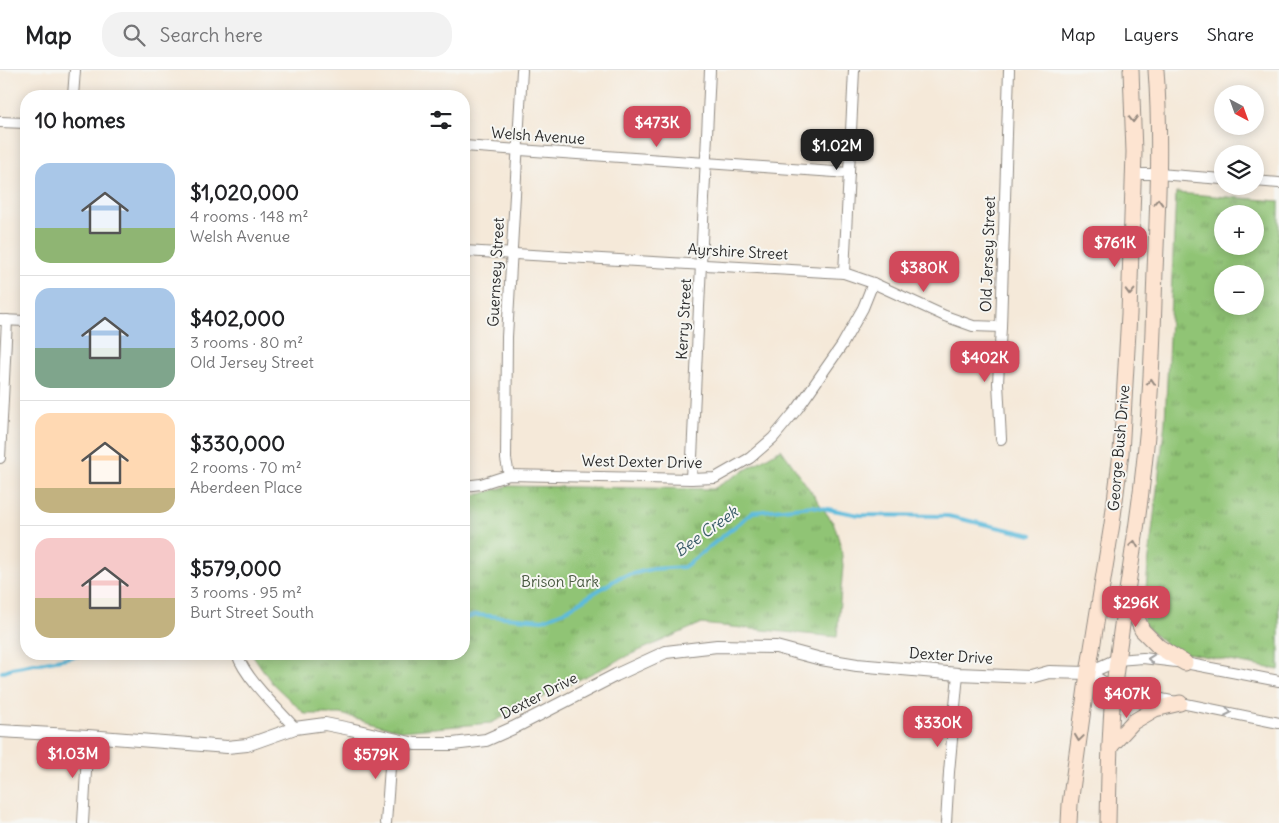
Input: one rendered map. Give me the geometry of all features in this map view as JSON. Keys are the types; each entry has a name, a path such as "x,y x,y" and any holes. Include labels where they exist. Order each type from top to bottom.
{"main road":[{"name":"George Bush Drive","path":"1069,823 1088,673 1112,524 1121,454 1129,314 1133,174 1131,70"},
{"name":"George Bush Drive","path":"1108,823 1114,689 1126,592 1138,519 1151,371 1159,174 1156,70"},
{"path":"1126,592 1142,630 1158,647 1185,663"},
{"path":"1110,747 1133,722 1155,709 1180,703"}],"street":[{"path":"73,90 75,70"},
{"name":"Guernsey Street","path":"509,475 505,442 507,337 522,70"},
{"name":"Kerry Street","path":"692,479 710,70"},
{"path":"844,273 854,70"},
{"name":"Old Jersey Street","path":"1001,438 998,383 1009,70"},
{"path":"0,122 20,123"},
{"name":"Welsh Avenue","path":"470,146 849,173"},
{"path":"1133,174 1214,178"},
{"path":"1264,181 1279,182"},
{"name":"Ayrshire Street","path":"470,251 844,273 873,283 945,316 973,326 1001,327"},
{"name":"West Dexter Drive","path":"470,485 481,484 509,475 715,478 750,458 773,438 798,408 842,345 863,308 873,283"},
{"path":"0,458 3,320 20,321"},
{"name":"Dexter Drive","path":"0,731 227,747 247,745 295,728 325,724 350,728 415,744 453,744 486,740 666,652 717,646 776,647 822,659 848,663 958,674 1031,677 1049,672 1088,673"},
{"path":"1088,673 1117,660 1143,658 1185,663 1279,681"},
{"path":"239,660 262,692 295,728"},
{"path":"1088,673 1114,689 1279,723"},
{"path":"946,823 958,674"},
{"path":"83,823 88,736"},
{"path":"386,823 392,739"}],"green space":[{"path":"1176,193 1279,201 1279,670 1187,653 1170,648 1143,624 1165,422"},
{"name":"Brison Park","path":"781,449 834,524 841,547 843,566 837,637 700,624 627,656 491,723 402,731 341,714 305,714 272,683 256,660 470,660 470,495 481,494 507,486 713,489"}],"waterway":[{"name":"Bee Creek","path":"470,617 476,615 543,620 565,611 620,577 652,569 684,567 753,512 812,506 859,515 948,516 1032,535"},
{"name":"Bee Creek","path":"2,672 12,668 55,660"}]}
